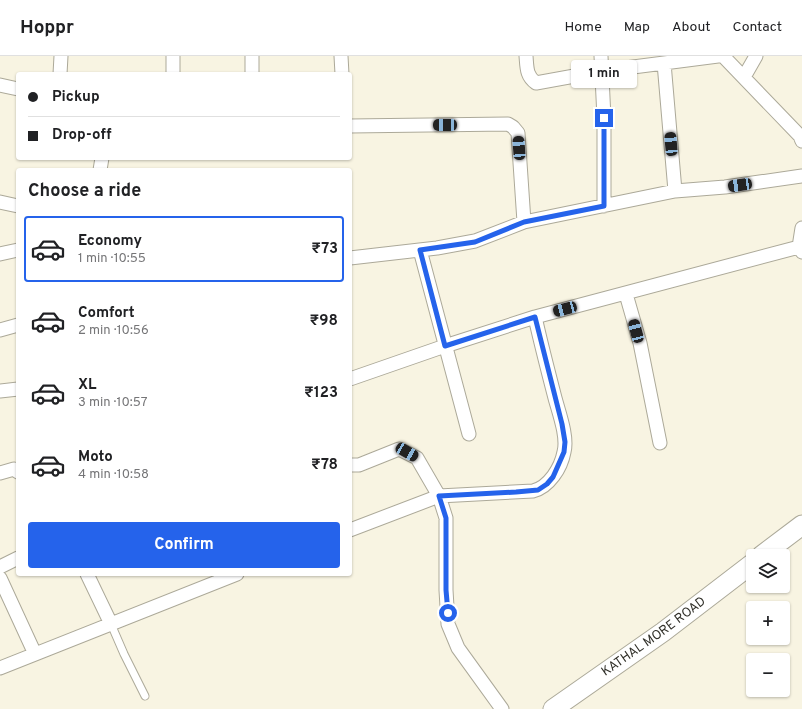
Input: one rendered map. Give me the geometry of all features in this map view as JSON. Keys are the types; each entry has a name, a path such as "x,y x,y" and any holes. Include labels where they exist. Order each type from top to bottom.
{"main road":[{"path":"770,549 802,525"},
{"name":"KATHAL MORE ROAD","path":"557,708 663,632 746,567"}],"street":[{"path":"60,72 61,56"},
{"path":"173,56 173,72"},
{"path":"252,56 252,72"},
{"path":"341,56 342,72"},
{"path":"526,56 528,74 536,83 688,58 718,56"},
{"path":"601,56 604,118 604,206"},
{"path":"724,56 800,136 802,141"},
{"path":"744,77 756,56"},
{"path":"664,63 675,191"},
{"path":"0,86 16,89"},
{"path":"352,126 508,124 518,133 524,222"},
{"path":"352,258 475,242 524,222 675,191 725,187 802,176"},
{"path":"0,202 16,206"},
{"path":"352,378 535,317 801,249 802,228"},
{"path":"0,254 16,250"},
{"path":"420,250 469,434"},
{"path":"626,294 640,343 660,443"},
{"path":"352,529 439,496 533,491 538,490 547,484 553,477 564,452 565,442 562,424 535,317"},
{"path":"0,330 16,326"},
{"path":"0,391 16,389"},
{"path":"352,465 359,465 399,449 417,458 439,496 446,518 446,590 448,624 458,648 502,709"},
{"path":"0,474 14,469 16,470"},
{"path":"0,567 16,559"},
{"path":"88,576 111,624"},
{"path":"0,668 111,624 209,579 226,576"},
{"path":"0,578 35,654"}],"lane":[{"path":"111,624 145,696"}],"route":[{"path":"448,613 446,590 446,518 439,496 538,490 547,484 553,477 564,452 565,442 562,424 535,317 445,346 420,250 475,242 524,222 604,206 604,118"}]}
